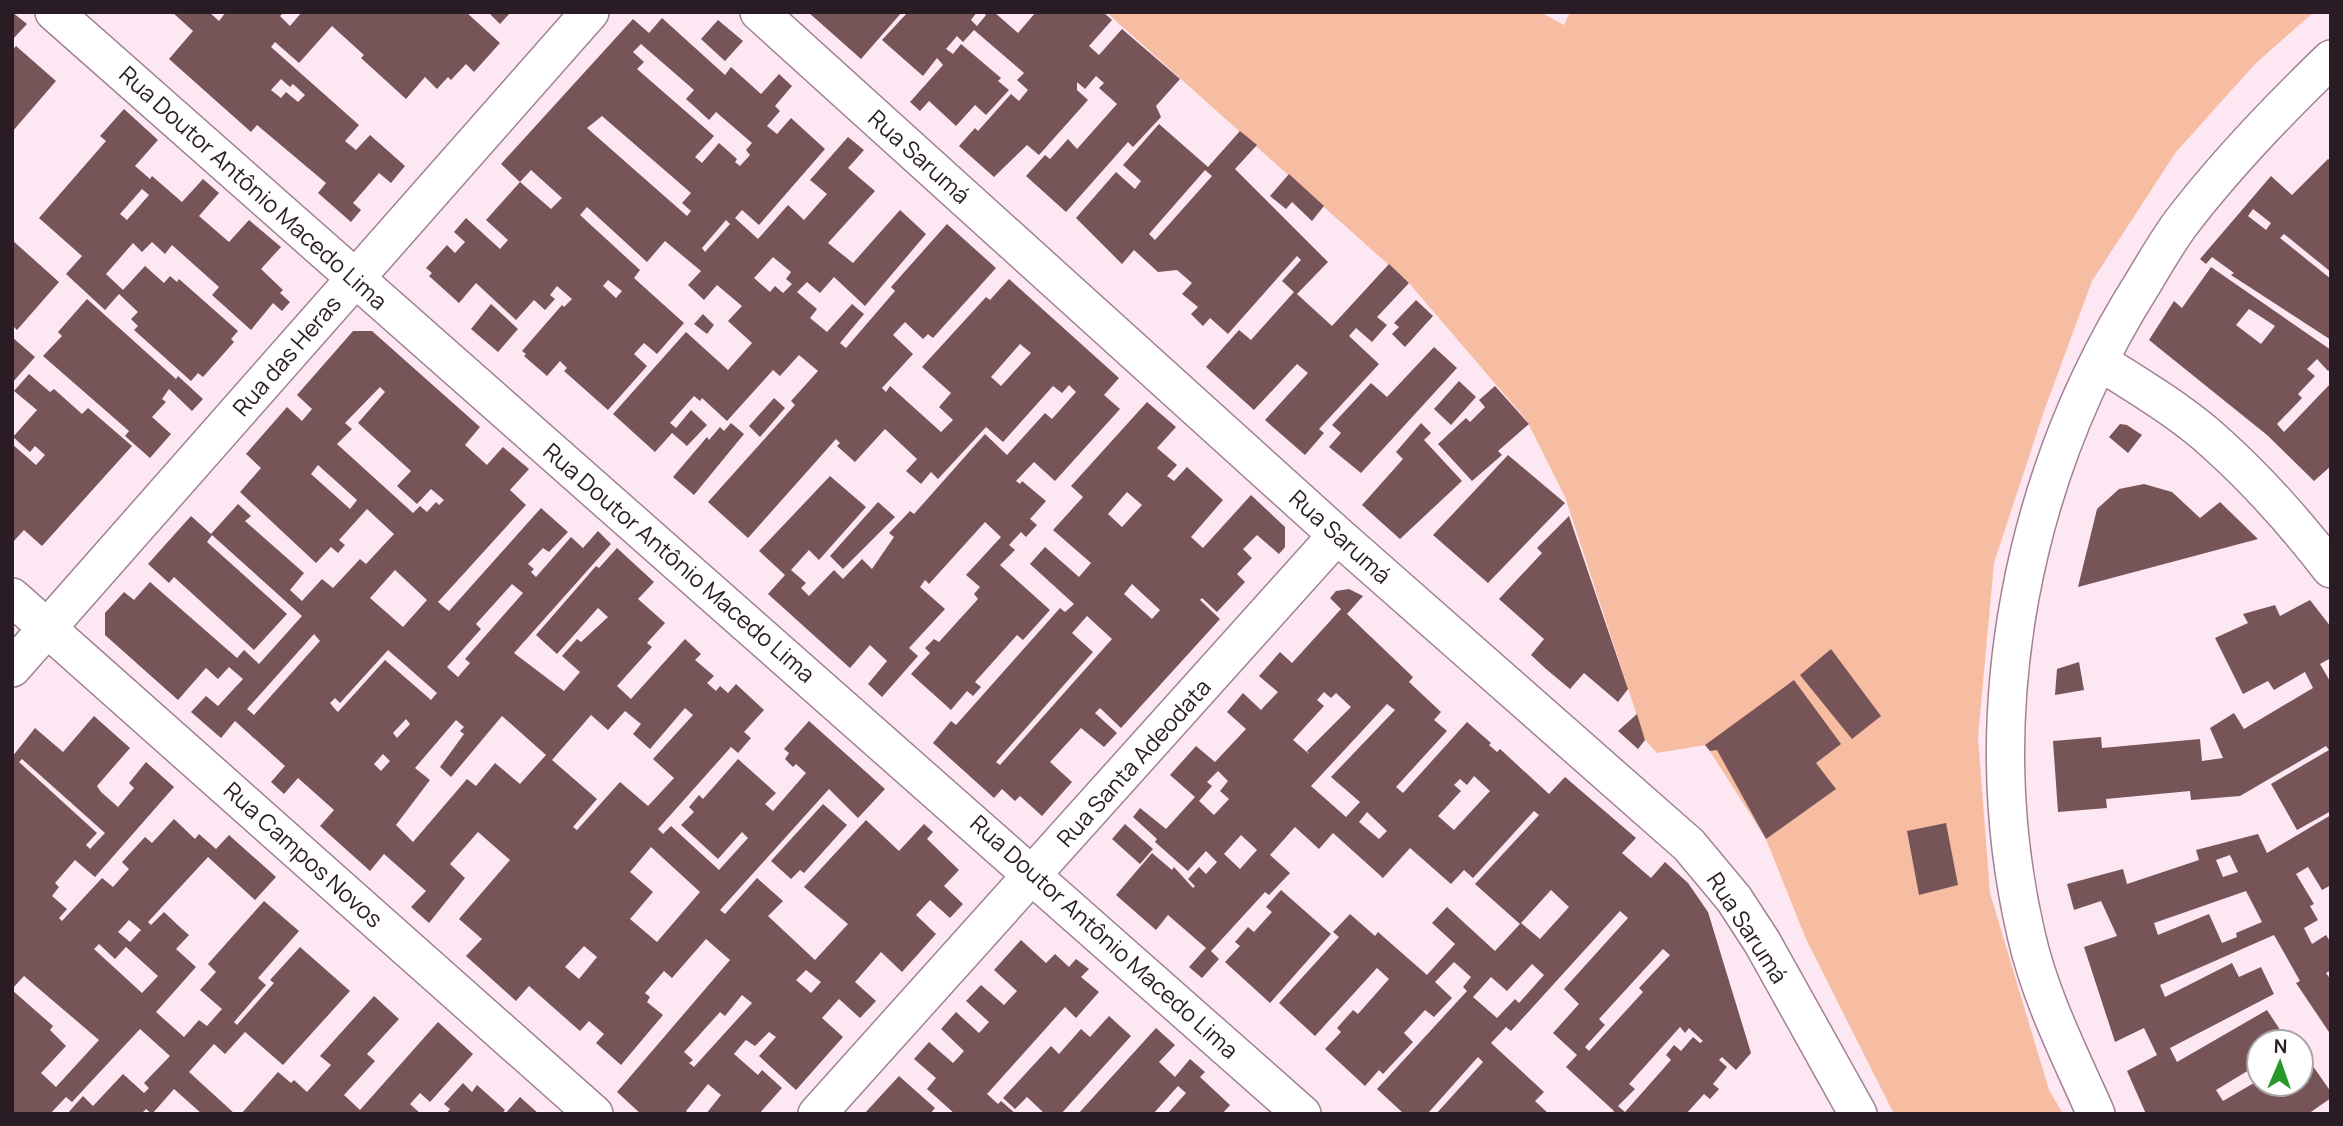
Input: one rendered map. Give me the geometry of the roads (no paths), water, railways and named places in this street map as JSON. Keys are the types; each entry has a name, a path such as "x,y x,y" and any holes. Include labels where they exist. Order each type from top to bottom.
{"street":[{"name":"Rua Doutor Antônio Macedo Lima","path":"54,12 1035,875 1302,1114"},
{"name":"Rua das Heras","path":"12,668 590,12"},
{"name":"Rua Sarumá","path":"759,12 1337,535 1689,845 1734,898 1762,942 1858,1114"},
{"path":"2096,1114 2050,1012 2026,935 2006,806 2007,708 2015,620 2037,519 2073,414 2118,323 2179,225 2249,140 2331,59"},
{"path":"2099,361 2155,397 2217,444 2306,537 2331,569"},
{"name":"Rua Santa Adeodata","path":"817,1114 1035,875 1337,535"},
{"name":"Rua Campos Novos","path":"12,597 594,1114"}]}
